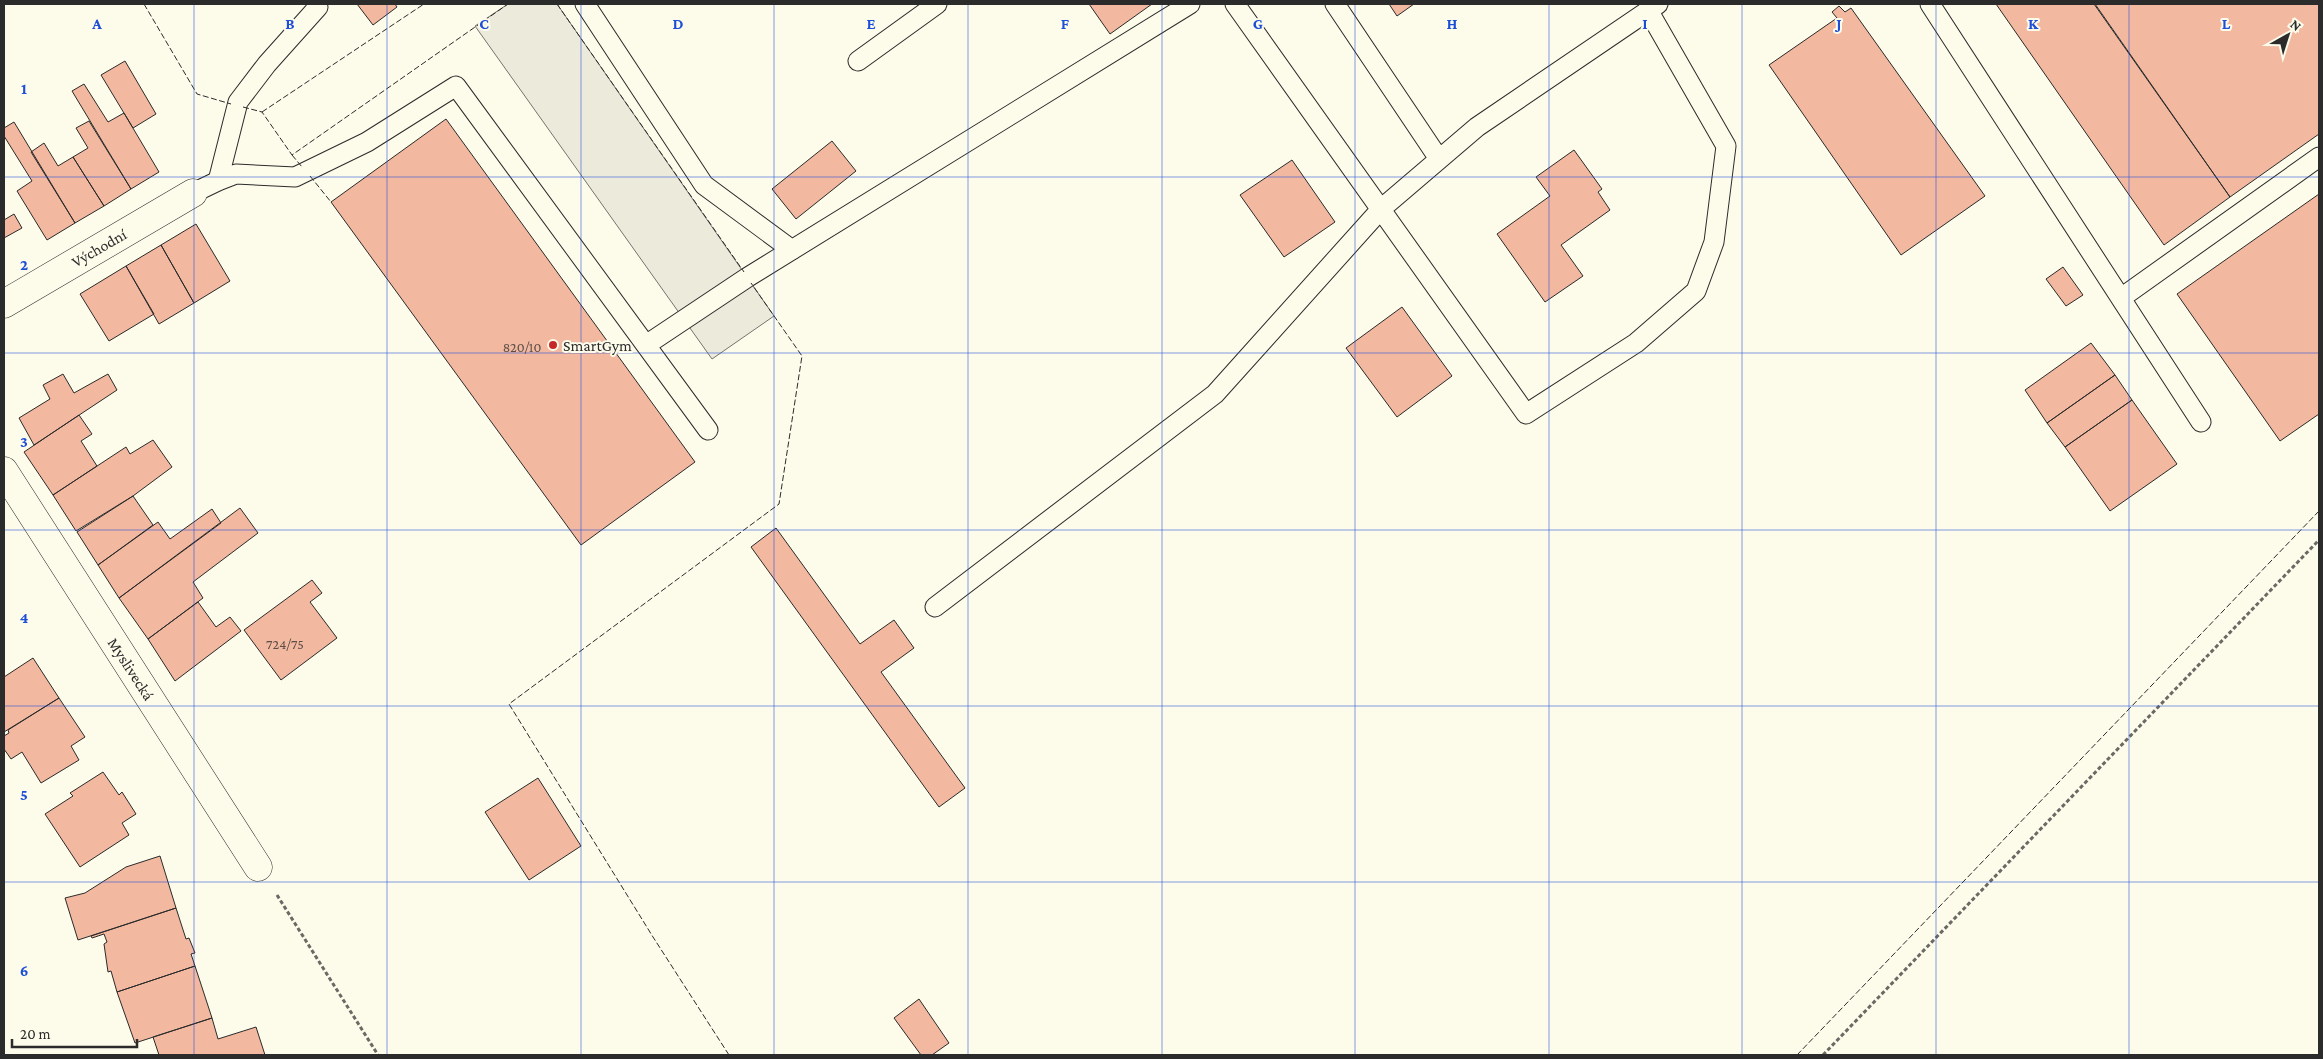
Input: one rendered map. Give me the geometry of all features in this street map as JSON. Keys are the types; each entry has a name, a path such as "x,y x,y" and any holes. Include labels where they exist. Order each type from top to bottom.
{"street":[{"name":"Východní","path":"4,304 193,193"},
{"name":"Myslivecká","path":"4,471 258,866"}],"lane":[{"path":"218,181 238,102 267,64 318,7 316,4"},
{"path":"585,4 704,185 792,250"},
{"path":"858,61 937,4"},
{"path":"646,345 792,250 1190,4"},
{"path":"935,607 1215,394 1381,209 1477,127 1653,7 1726,146 1714,242 1696,291 1636,343 1526,414 1381,209 1235,4"},
{"path":"1335,4 1439,159"},
{"path":"1930,4 2201,422"},
{"path":"193,193 236,174 295,177 367,142 456,86 708,430"},
{"path":"2120,298 2319,157"}],"path":[{"path":"1823,1055 2319,540"},
{"path":"258,866 378,1055"}],"shaded area":[{"path":"508,4 557,4 774,316 712,359 475,26"}],"building":[{"path":"357,4 395,4 397,7 373,25"},
{"path":"1089,4 1152,4 1110,34"},
{"path":"1389,4 1414,4 1397,16"},
{"path":"1996,4 2094,4 2230,197 2164,245"},
{"path":"2095,4 2319,4 2319,134 2230,197"},
{"path":"1839,6 1845,12 1851,8 1985,196 1901,255 1769,65 1837,18 1832,12"},
{"path":"125,61 156,114 133,128 101,75"},
{"path":"84,84 108,122 124,113 159,172 131,189 72,91"},
{"path":"446,119 695,462 581,545 331,202"},
{"path":"89,121 131,189 104,206 73,157 88,148 76,128"},
{"path":"14,122 75,223 47,240 17,191 32,181 4,136 4,128"},
{"path":"832,141 856,171 796,219 772,189"},
{"path":"44,143 58,166 73,157 104,206 75,223 31,152"},
{"path":"1574,150 1602,189 1598,192 1610,210 1561,245 1583,276 1545,302 1497,234 1550,196 1536,177"},
{"path":"1292,160 1335,222 1284,257 1240,195"},
{"path":"2319,194 2319,414 2280,441 2177,294"},
{"path":"14,214 22,228 4,238 4,220"},
{"path":"196,224 230,281 194,303 161,245"},
{"path":"161,245 194,303 159,324 126,266"},
{"path":"126,266 154,314 109,341 80,294"},
{"path":"2063,267 2083,295 2066,306 2046,279"},
{"path":"1402,307 1452,376 1397,417 1346,348"},
{"path":"2091,343 2115,375 2047,423 2025,390"},
{"path":"63,374 74,393 108,374 117,390 34,445 19,418 50,399 43,385"},
{"path":"2115,375 2132,400 2065,447 2047,423"},
{"path":"2132,400 2177,464 2110,511 2065,447"},
{"path":"79,415 92,434 81,441 97,466 53,495 24,452"},
{"path":"153,440 172,467 133,496 76,531 53,495 126,447 130,454"},
{"path":"133,496 153,525 98,565 77,532"},
{"path":"240,508 258,533 193,582 203,598 148,639 119,598"},
{"path":"212,509 221,523 119,598 98,565 158,522 170,539"},
{"path":"776,528 860,644 894,620 914,648 881,672 965,788 939,807 751,547"},
{"path":"312,580 322,593 310,602 337,638 281,680 244,630"},
{"path":"198,602 216,627 230,617 241,631 175,681 148,639"},
{"path":"33,658 59,698 4,732 4,677"},
{"path":"59,698 85,737 71,746 79,760 41,783 22,752 11,759 4,749 4,736 9,733 8,730"},
{"path":"103,772 119,795 122,792 136,814 122,823 129,835 80,867 45,814 73,796 70,793"},
{"path":"538,778 581,846 529,880 485,812"},
{"path":"160,856 176,908 78,940 65,898 85,893 126,867"},
{"path":"176,908 186,939 189,938 195,953 191,954 195,966 117,992 111,971 108,972 104,944 107,942 104,934 92,938 91,936"},
{"path":"195,966 212,1018 135,1043 117,992"},
{"path":"919,999 949,1043 932,1055 921,1055 894,1018"},
{"path":"212,1018 218,1039 256,1027 265,1055 159,1055 153,1037"}],"fence":[{"path":"144,4 197,94 231,104"},
{"path":"262,112 424,4"},
{"path":"243,107 262,112 292,155 508,4"},
{"path":"557,4 744,272"},
{"path":"292,155 302,167"},
{"path":"310,176 331,202"},
{"path":"729,1055 653,937 509,704 779,504 802,356 751,283"},
{"path":"1797,1055 2319,511"}],"place":[{"name":"SmartGym","path":"553,345"}]}
